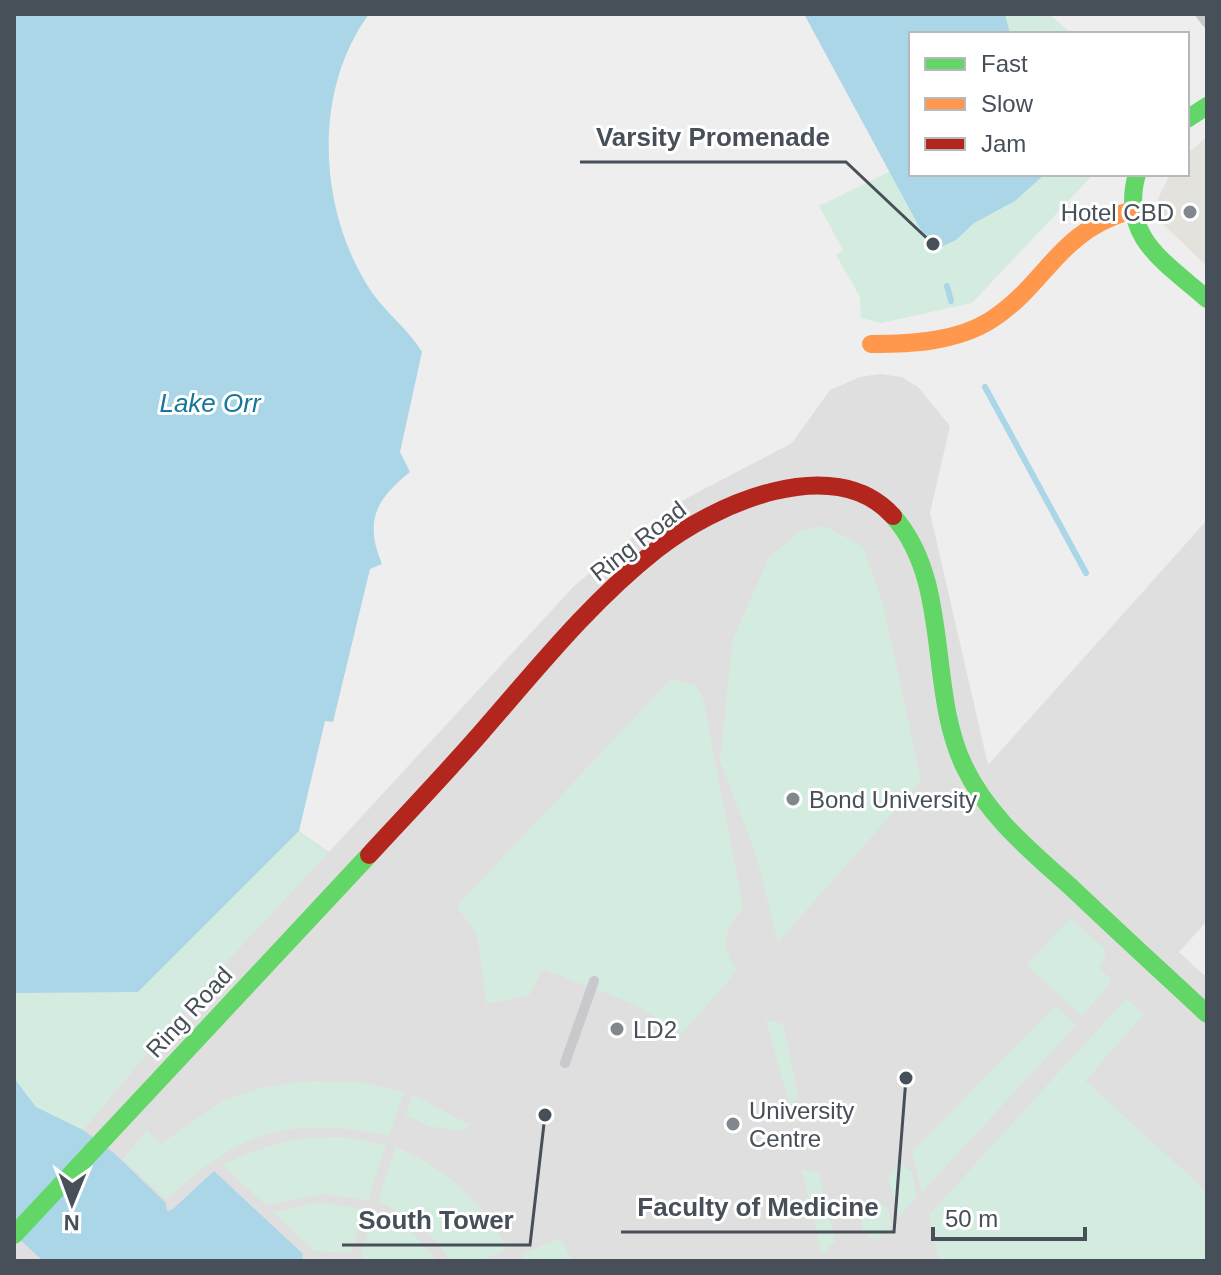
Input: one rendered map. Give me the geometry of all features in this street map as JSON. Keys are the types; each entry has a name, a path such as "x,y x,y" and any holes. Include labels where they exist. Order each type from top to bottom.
{"street":[{"path":"1189,118 1207,106"},
{"path":"1137,176 1129,211 1141,238 1207,299"},
{"path":"871,344 931,339 990,321 1011,305 1085,226 1105,216 1129,211"},
{"name":"Ring Road","path":"14,1235 616,584 693,524 789,485 828,483 861,493 891,511 912,546 921,570 932,610 953,733 974,786 1007,828 1207,1014"}],"lane":[{"path":"1200,14 1207,23"},
{"path":"565,1063 594,981"}],"shaded area":[{"path":"1207,137 1207,266 1164,225 1156,203 1169,176 1189,176 1189,152"},
{"name":"Bond University","path":"880,374 902,377 918,387 950,426 930,513 988,765 1207,520 1207,921 1179,952 1207,978 1207,1261 14,1261 14,993 138,991 299,831 329,852 574,586 634,536 687,498 792,443 830,390 860,377"}],"green space":[{"path":"995,14 1049,14 1070,32 1000,32"},
{"path":"897,168 931,235 1031,176 1090,178 972,303 881,323 861,318 860,297 836,255 843,250 819,206"},
{"path":"825,526 863,547 884,609 921,781 778,942 756,854 720,761 733,639 769,557 801,531"},
{"path":"671,679 695,685 703,698 743,908 726,938 731,962 737,970 682,1034 634,1004 543,969 529,995 487,1004 477,935 457,906"},
{"path":"299,831 328,853 205,985 83,1130 35,1107 14,1078 14,993 138,991"},
{"path":"1070,918 1104,948 1106,955 1099,967 1112,981 1082,1016 1027,965"},
{"path":"1126,999 1144,1014 1085,1081 1207,1192 1207,1261 939,1261 929,1215"},
{"path":"1056,1005 1076,1025 922,1192 912,1152"},
{"path":"766,1020 783,1024 798,1094 790,1106"},
{"path":"311,1081 358,1082 404,1092 389,1136 324,1127 269,1134 243,1143 218,1158 167,1200 123,1159 147,1130 161,1144 222,1101 265,1087"},
{"path":"413,1095 470,1125 461,1131 429,1126 406,1115"},
{"path":"343,1137 386,1145 368,1200 323,1194 266,1205 223,1165 281,1143"},
{"path":"396,1147 430,1165 460,1188 486,1215 507,1249 481,1261 451,1261 419,1226 400,1212 378,1202"},
{"path":"903,1161 904,1168 912,1171 917,1197 899,1217 888,1176"},
{"path":"802,1169 819,1173 835,1241 822,1255"},
{"path":"880,1202 888,1209 891,1225 875,1242 864,1232 859,1215 867,1209 869,1213"},
{"path":"317,1203 365,1209 350,1253 314,1251 273,1212"},
{"path":"376,1212 414,1234 437,1261 371,1261 360,1256"},
{"path":"560,1239 572,1261 524,1261 521,1254"}],"water":[{"name":"Lake Orr","path":"14,14 369,14 350,45 330,116 332,190 354,260 371,291 422,352 400,452 410,472 389,492 376,512 374,535 382,564 370,569 333,722 325,721 299,831 138,992 14,993"},
{"path":"804,14 1005,14 1010,32 909,32 909,176 1043,176 1015,201 974,223 956,240 941,247 928,243"},
{"path":"14,1078 36,1107 83,1130 114,1153 166,1203 167,1211 214,1171 303,1254 302,1261 43,1261 14,1234"}],"waterway":[{"path":"947,286 951,301"},
{"path":"985,387 1086,573"}],"traffic: fast":[{"path":"1189,118 1207,106"},
{"path":"1137,176 1134,215 1140,231 1162,260 1207,299"},
{"path":"893,516 911,543 924,572 953,736 964,766 985,802 1027,847 1207,1014"},
{"path":"14,1235 369,855"}],"traffic: slow":[{"path":"871,344 933,340 963,333 991,320 1010,306 1085,232 1129,211"}],"traffic: jam":[{"path":"369,855 608,592 631,570 680,533 740,502 773,491 807,486 839,487 868,497 893,516"}],"place":[{"name":"Hotel CBD","path":"1190,212"},
{"name":"Varsity Promenade","path":"933,244"},
{"name":"Bond University","path":"793,799"},
{"name":"LD2","path":"617,1029"},
{"name":"Faculty of Medicine","path":"906,1078"},
{"name":"South Tower","path":"545,1115"},
{"name":"University Centre","path":"733,1124"}]}
